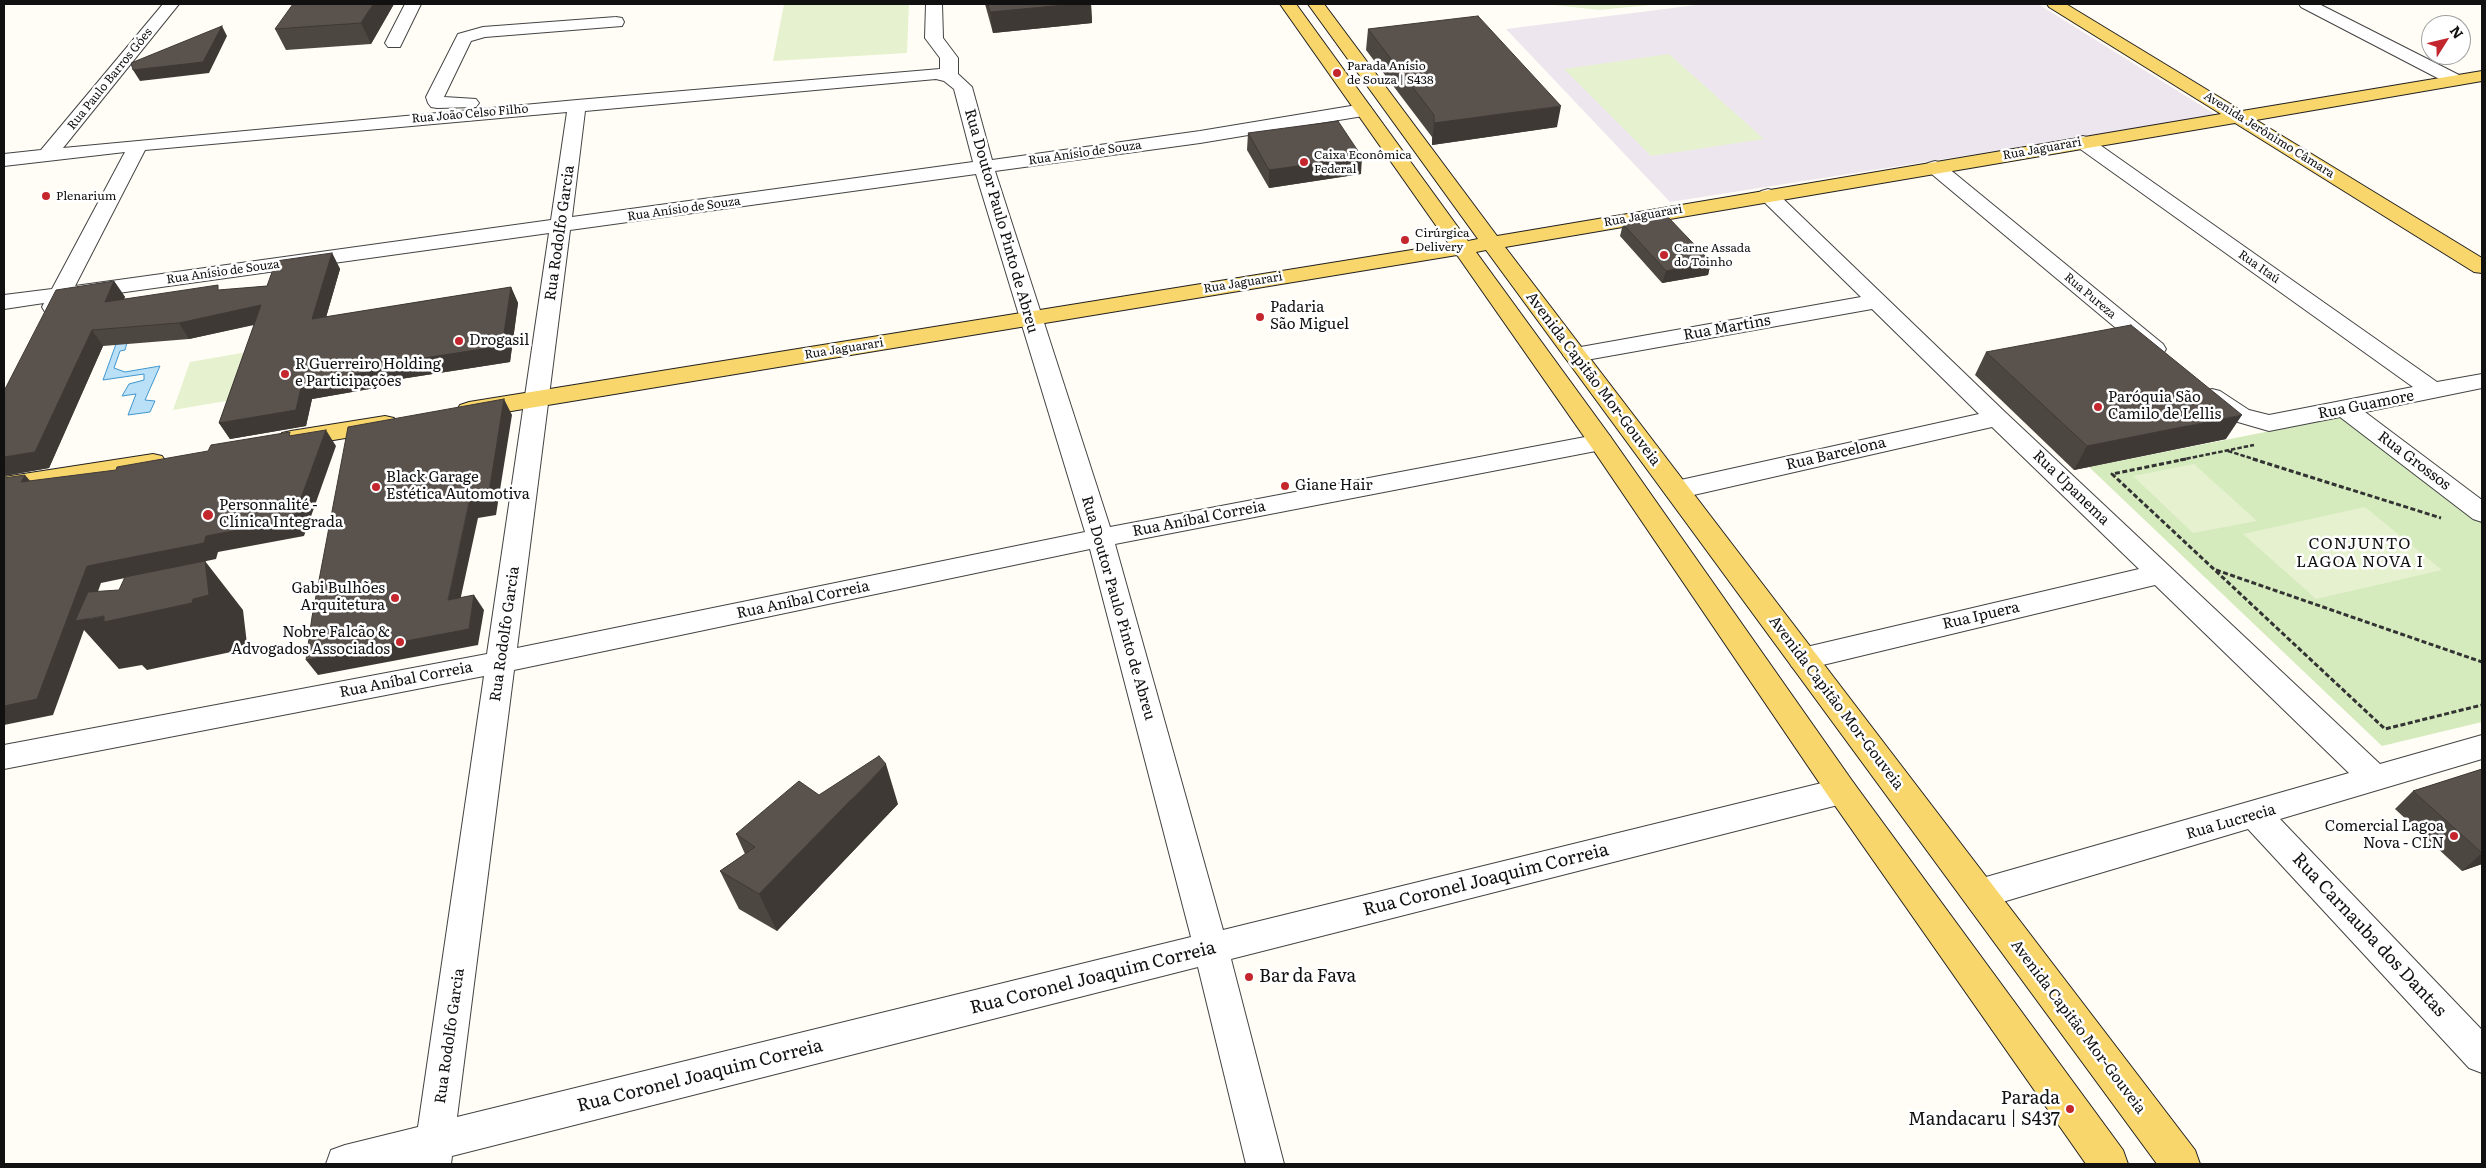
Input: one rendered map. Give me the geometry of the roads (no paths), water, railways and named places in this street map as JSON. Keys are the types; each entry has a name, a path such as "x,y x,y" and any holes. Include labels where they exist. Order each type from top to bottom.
{"main road":[{"name":"Avenida Capitão Mor-Gouveia","path":"1288,4 1460,248 1601,442 1842,791 2109,1164"},
{"name":"Avenida Capitão Mor-Gouveia","path":"1316,4 1575,355 2180,1164"},
{"name":"Avenida Jerônimo Câmara","path":"2055,4 2482,249"},
{"name":"Avenida Jerônimo Câmara","path":"2078,4 2482,267"},
{"name":"Rua Jaguarari","path":"450,413 1460,248 2482,76"},
{"path":"266,444 411,420"},
{"path":"4,486 178,458"}],"street":[{"name":"Rua Paulo Barros Góes","path":"48,154 171,4"},
{"path":"394,43 413,4"},
{"path":"934,4 934,38 949,58 943,75"},
{"path":"2307,4 2455,80"},
{"path":"513,111 513,105 506,101 437,103 435,97 464,38 483,32 616,22"},
{"name":"Rua João Celso Filho","path":"4,160 138,145 577,105 943,75"},
{"name":"Rua Doutor Paulo Pinto de Abreu","path":"943,75 963,87 984,168 1100,538 1211,948 1265,1164"},
{"name":"Rua Rodolfo Garcia","path":"434,1153 577,105"},
{"name":"Rua Anísio de Souza","path":"4,302 984,168 1190,138 1363,110"},
{"name":"Rua Itaú","path":"2083,142 2435,392"},
{"path":"44,324 138,145"},
{"name":"Rua Pureza","path":"1935,167 2169,361"},
{"name":"Rua Upanema","path":"1768,195 1996,418 2375,779"},
{"name":"Rua Martins","path":"1575,355 1878,301"},
{"name":"Rua Guamore","path":"2200,386 2222,404 2249,418 2269,422 2482,382"},
{"name":"Rua Grossos","path":"2346,409 2482,513"},
{"name":"Rua Barcelona","path":"1676,490 1996,418"},
{"name":"Rua Aníbal Correia","path":"4,757 501,662 1100,538 1601,442"},
{"name":"Rua Ipuera","path":"1802,659 2161,574"},
{"name":"Rua Lucrecia","path":"1979,894 2255,815 2482,747"},
{"name":"Rua Coronel Joaquim Correia","path":"345,1164 434,1153 1211,948 1842,791"},
{"name":"Rua Carnauba dos Dantas","path":"2255,815 2482,1056"}],"water":[{"path":"127,343 125,350 120,351 114,368 125,372 160,366 145,400 155,401 150,412 128,415 136,394 122,396 129,384 144,380 144,374 103,380 116,344"}],"place":[{"name":"Parada Anísio de Souza | S438","path":"1337,73"},
{"name":"Caixa Econômica Federal","path":"1304,162"},
{"name":"Plenarium","path":"46,196"},
{"name":"Cirúrgica Delivery","path":"1405,240"},
{"name":"Carne Assada do Toinho","path":"1664,255"},
{"name":"Padaria São Miguel","path":"1260,317"},
{"name":"Drogasil","path":"459,341"},
{"name":"R Guerreiro Holding e Participações","path":"285,374"},
{"name":"Paróquia São Camilo de Lellis","path":"2098,407"},
{"name":"Giane Hair","path":"1285,486"},
{"name":"Black Garage Estética Automotiva","path":"376,487"},
{"name":"Personnalité - Clínica Integrada","path":"208,515"},
{"name":"Gabi Bulhões Arquitetura","path":"395,598"},
{"name":"Nobre Falcão & Advogados Associados","path":"400,642"},
{"name":"Comercial Lagoa Nova - CLN","path":"2454,836"},
{"name":"Bar da Fava","path":"1249,977"},
{"name":"Parada Mandacaru | S437","path":"2070,1109"}],"district":[{"name":"CONJUNTO LAGOA NOVA I","path":"2360,553"}]}
